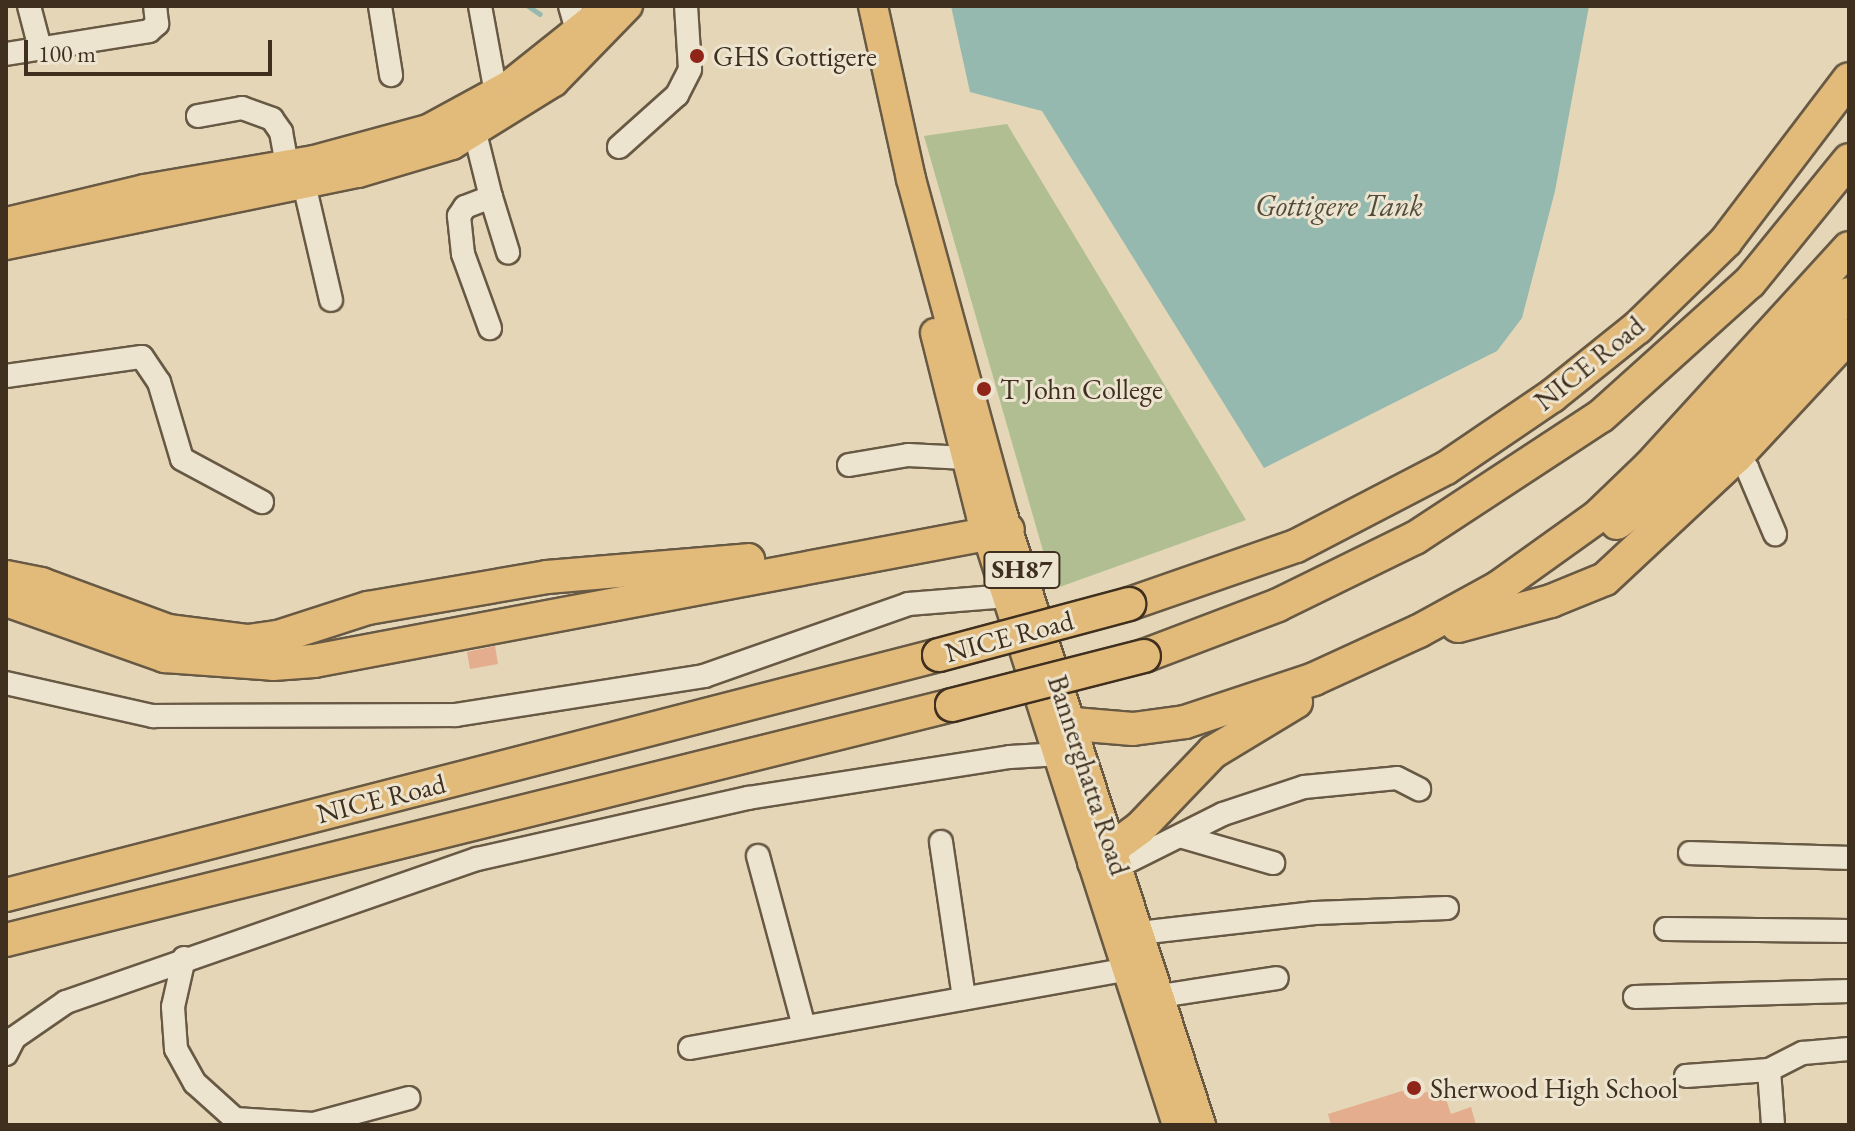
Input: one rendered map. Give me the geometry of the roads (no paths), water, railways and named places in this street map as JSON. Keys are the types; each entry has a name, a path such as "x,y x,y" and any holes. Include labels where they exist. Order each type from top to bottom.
{"highway":[{"name":"NICE Road","path":"6,895 1129,604 1296,546 1446,468 1552,396 1637,328 1726,241 1849,79"},
{"name":"NICE Road","path":"6,940 1144,656 1278,605 1415,538 1601,416 1750,282 1849,160"},
{"path":"1109,859 1239,732 1468,612 1598,516 1636,480 1849,248"},
{"path":"1499,587 1539,572 1611,528 1668,484 1849,294"},
{"path":"1062,722 1133,729 1185,722 1314,679 1468,612 1551,601 1605,579 1736,457 1848,339"},
{"path":"6,577 41,584 168,631 248,641 278,637 368,608 538,579 722,565 994,523"},
{"path":"6,600 165,656 273,664 314,661 994,523"},
{"path":"6,878 74,877"}],"main road":[{"name":"Bannerghatta Road","path":"854,6 966,458 994,523 1109,859 1177,1125"},
{"name":"Bannerghatta Road","path":"873,6 911,179 994,523 1008,596 1062,722 1061,754 1139,933 1139,967 1160,996 1201,1125"},
{"path":"6,222 144,189 294,178 428,129 496,93 573,19 614,11"},
{"path":"6,245 294,178 439,149 475,133 554,82 614,11"}],"street":[{"path":"29,6 40,48"},
{"path":"6,54 149,31 157,24 155,6"},
{"path":"380,6 391,75"},
{"path":"480,6 496,93"},
{"path":"619,147 677,95 690,69 686,6"},
{"path":"198,116 242,108 272,119 281,132 331,300"},
{"path":"475,133 508,252"},
{"path":"490,328 463,254 459,216 465,207 491,197"},
{"path":"6,376 142,357 159,382 182,459 262,502"},
{"path":"849,465 908,455 966,458"},
{"path":"1736,457 1747,468 1775,534"},
{"path":"6,683 153,716 456,715 704,676 908,604 1008,596"},
{"path":"6,1054 14,1038 66,1002 184,958 477,859 748,798 1010,757 1061,754"},
{"path":"1109,859 1183,837 1223,814 1304,787 1397,778 1419,789"},
{"path":"1183,837 1273,863"},
{"path":"941,842 964,998"},
{"path":"1690,853 1849,858"},
{"path":"758,856 804,1027"},
{"path":"1139,933 1315,913 1447,908"},
{"path":"1666,929 1849,931"},
{"path":"184,958 173,1007 176,1049 195,1083 235,1119 313,1124 409,1098"},
{"path":"690,1048 1139,967"},
{"path":"1160,996 1277,978"},
{"path":"1635,997 1849,991"},
{"path":"1686,1076 1769,1070 1803,1053 1849,1049"},
{"path":"1769,1070 1773,1125"}],"water":[{"name":"Gottigere Tank","path":"951,6 1589,6 1555,191 1522,318 1497,351 1264,468 1042,111 970,92"}],"waterway":[{"path":"528,6 540,14"}],"place":[{"name":"GHS Gottigere","path":"697,56"},
{"name":"T John College","path":"984,389"},
{"name":"Sherwood High School","path":"1414,1088"}]}
